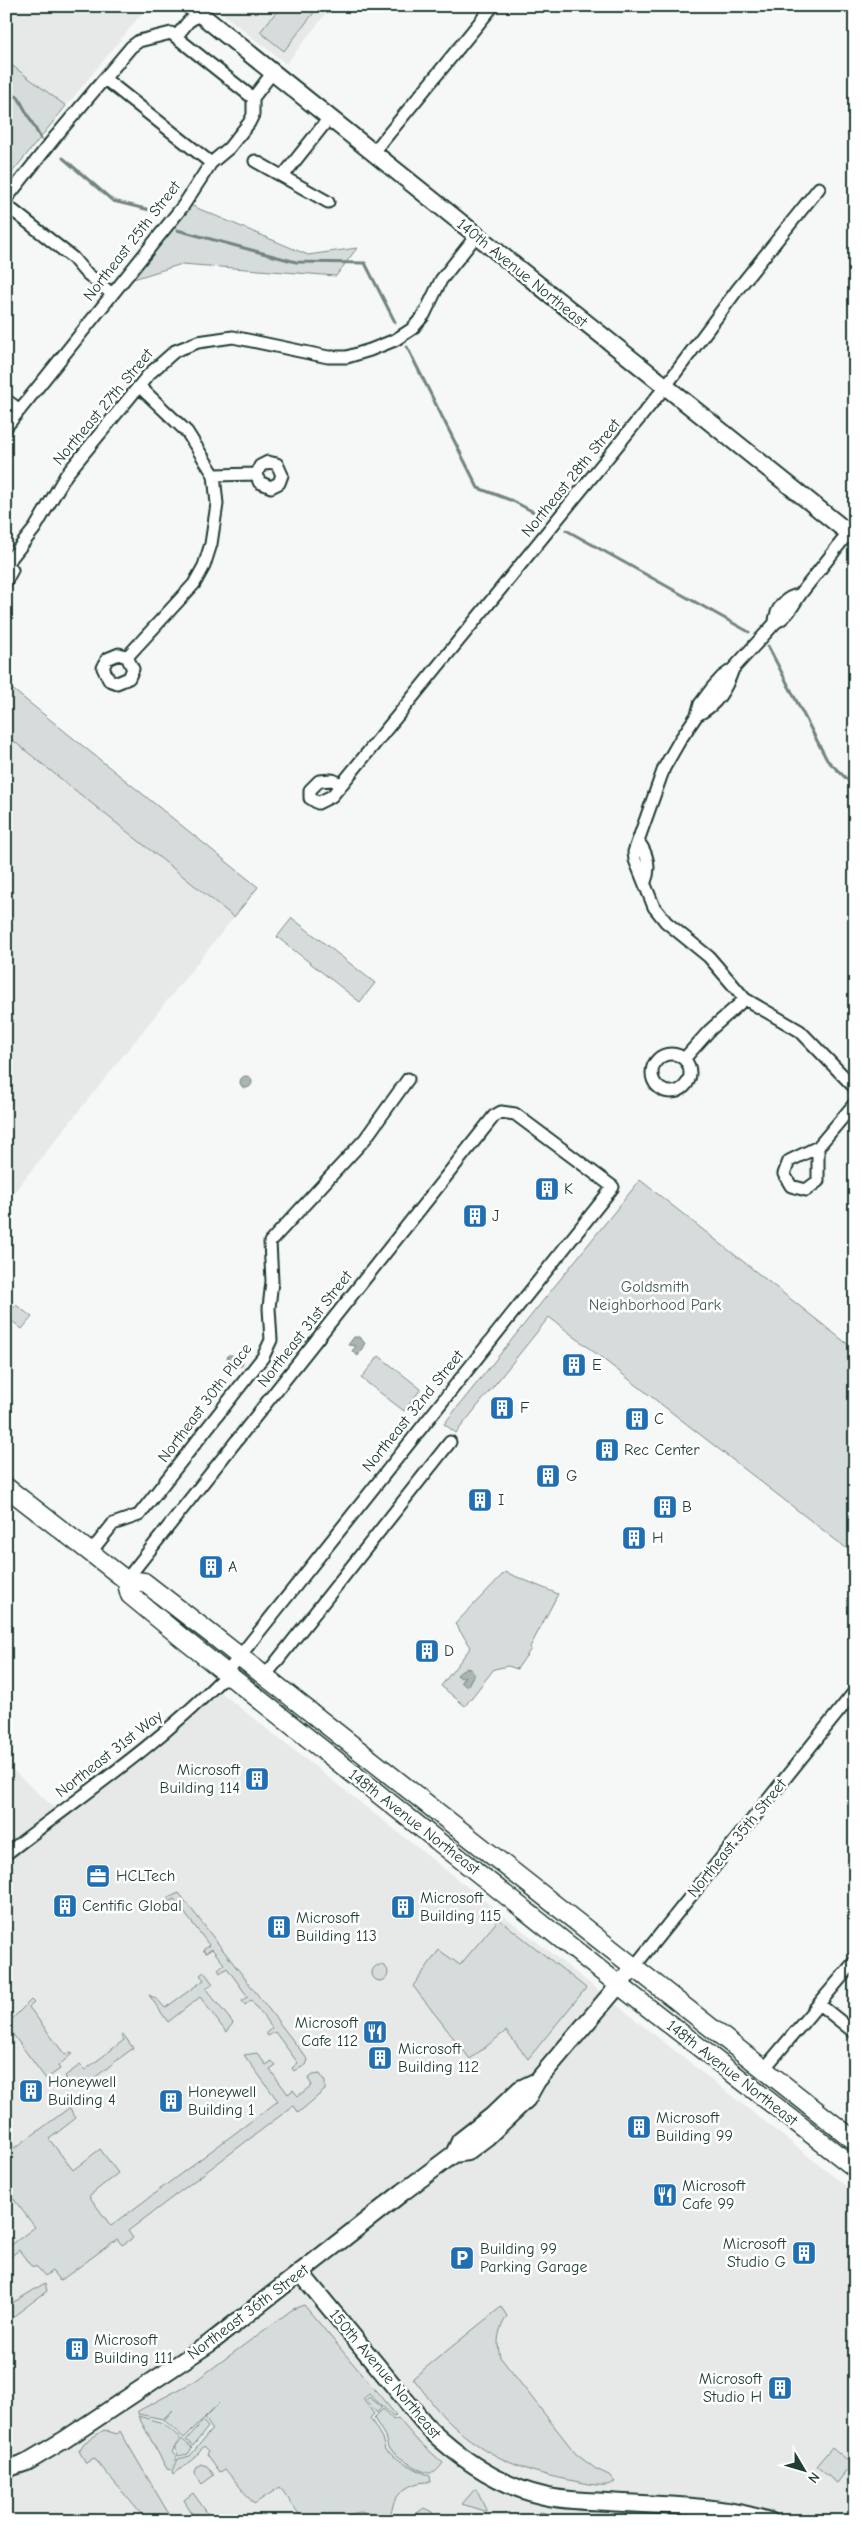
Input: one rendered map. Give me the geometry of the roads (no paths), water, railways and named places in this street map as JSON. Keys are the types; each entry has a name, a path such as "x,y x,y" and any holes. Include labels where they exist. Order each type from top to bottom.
{"main road":[{"name":"148th Avenue Northeast","path":"6,1487 126,1580 144,1582 855,2142"},
{"name":"148th Avenue Northeast","path":"126,1580 130,1595 226,1673 619,1985 855,2168"}],"street":[{"path":"373,153 493,6"},
{"path":"176,37 195,10"},
{"name":"140th Avenue Northeast","path":"195,10 851,536"},
{"path":"6,199 130,48 139,41 171,33 253,98"},
{"name":"Northeast 25th Street","path":"6,427 183,206 210,163 229,148 249,123 253,115 253,98 273,72"},
{"path":"105,79 210,163"},
{"path":"284,176 329,118"},
{"path":"255,161 328,202"},
{"name":"Northeast 28th Street","path":"342,784 665,388 737,290 819,188"},
{"path":"6,205 73,258 84,271 112,294"},
{"name":"Northeast 27th Street","path":"6,581 11,574 7,562 35,528 66,475 158,364 175,351 198,342 233,337 328,357 347,357 395,340 412,328 424,315 441,280 476,236"},
{"path":"127,657 194,584 204,566 216,523 214,475 187,432 139,386"},
{"path":"6,400 20,410"},
{"path":"214,475 257,474"},
{"path":"851,536 800,595 793,608 784,618 774,623 734,669 722,677 700,704 698,715 681,738 664,768 648,808 634,852 638,873 646,882 654,907 666,922 709,957 745,999 800,1031 855,1088"},
{"path":"684,1059 710,1030 745,999"},
{"name":"Northeast 30th Place","path":"90,1553 113,1524 139,1515 263,1357 271,1340 269,1308 272,1281 270,1242 365,1139 408,1079"},
{"path":"818,1147 855,1103"},
{"name":"Northeast 31st Street","path":"126,1580 494,1116 501,1112 515,1114 613,1187"},
{"name":"Northeast 32nd Street","path":"226,1673 238,1655 613,1187"},
{"path":"264,1676 450,1442"},
{"name":"Northeast 31st Way","path":"6,1854 199,1703 226,1673"},
{"name":"Northeast 35th Street","path":"619,1985 855,1691"},
{"path":"764,2070 855,1961"},
{"name":"Northeast 36th Street","path":"6,2470 27,2462 64,2440 210,2343 454,2154 460,2141 492,2116 520,2089 537,2080 619,1985"},
{"path":"819,2004 855,2033"},
{"name":"150th Avenue Northeast","path":"300,2272 430,2430 456,2452 494,2477 543,2496 570,2501 711,2508 769,2521"}],"waterway":[{"path":"6,93 18,97 41,139"},
{"path":"63,158 113,201 154,211"},
{"path":"177,230 296,262 365,263 395,322"},
{"path":"407,347 478,488 513,501 543,517"},
{"path":"566,530 749,632"},
{"path":"768,646 827,760 855,787"}],"place":[{"name":"K","path":"547,1189"},
{"name":"J","path":"475,1216"},
{"name":"E","path":"574,1365"},
{"name":"F","path":"502,1408"},
{"name":"C","path":"637,1419"},
{"name":"Rec Center","path":"607,1450"},
{"name":"G","path":"548,1476"},
{"name":"I","path":"480,1500"},
{"name":"B","path":"665,1507"},
{"name":"H","path":"634,1538"},
{"name":"A","path":"211,1567"},
{"name":"D","path":"427,1651"},
{"name":"Microsoft Building 114","path":"257,1779"},
{"name":"HCLTech","path":"98,1876"},
{"name":"Centific Global","path":"65,1906"},
{"name":"Microsoft Building 115","path":"403,1907"},
{"name":"Microsoft Building 113","path":"279,1927"},
{"name":"Microsoft Cafe 112","path":"375,2032"},
{"name":"Microsoft Building 112","path":"380,2058"},
{"name":"Honeywell Building 4","path":"31,2091"},
{"name":"Honeywell Building 1","path":"171,2101"},
{"name":"Microsoft Building 99","path":"639,2127"},
{"name":"Microsoft Cafe 99","path":"665,2195"},
{"name":"Microsoft Studio G","path":"804,2253"},
{"name":"Building 99 Parking Garage","path":"462,2258"},
{"name":"Microsoft Building 111","path":"77,2349"},
{"name":"Microsoft Studio H","path":"780,2388"}],"park label":[{"name":"Goldsmith Neighborhood Park","path":"655,1296"}]}
